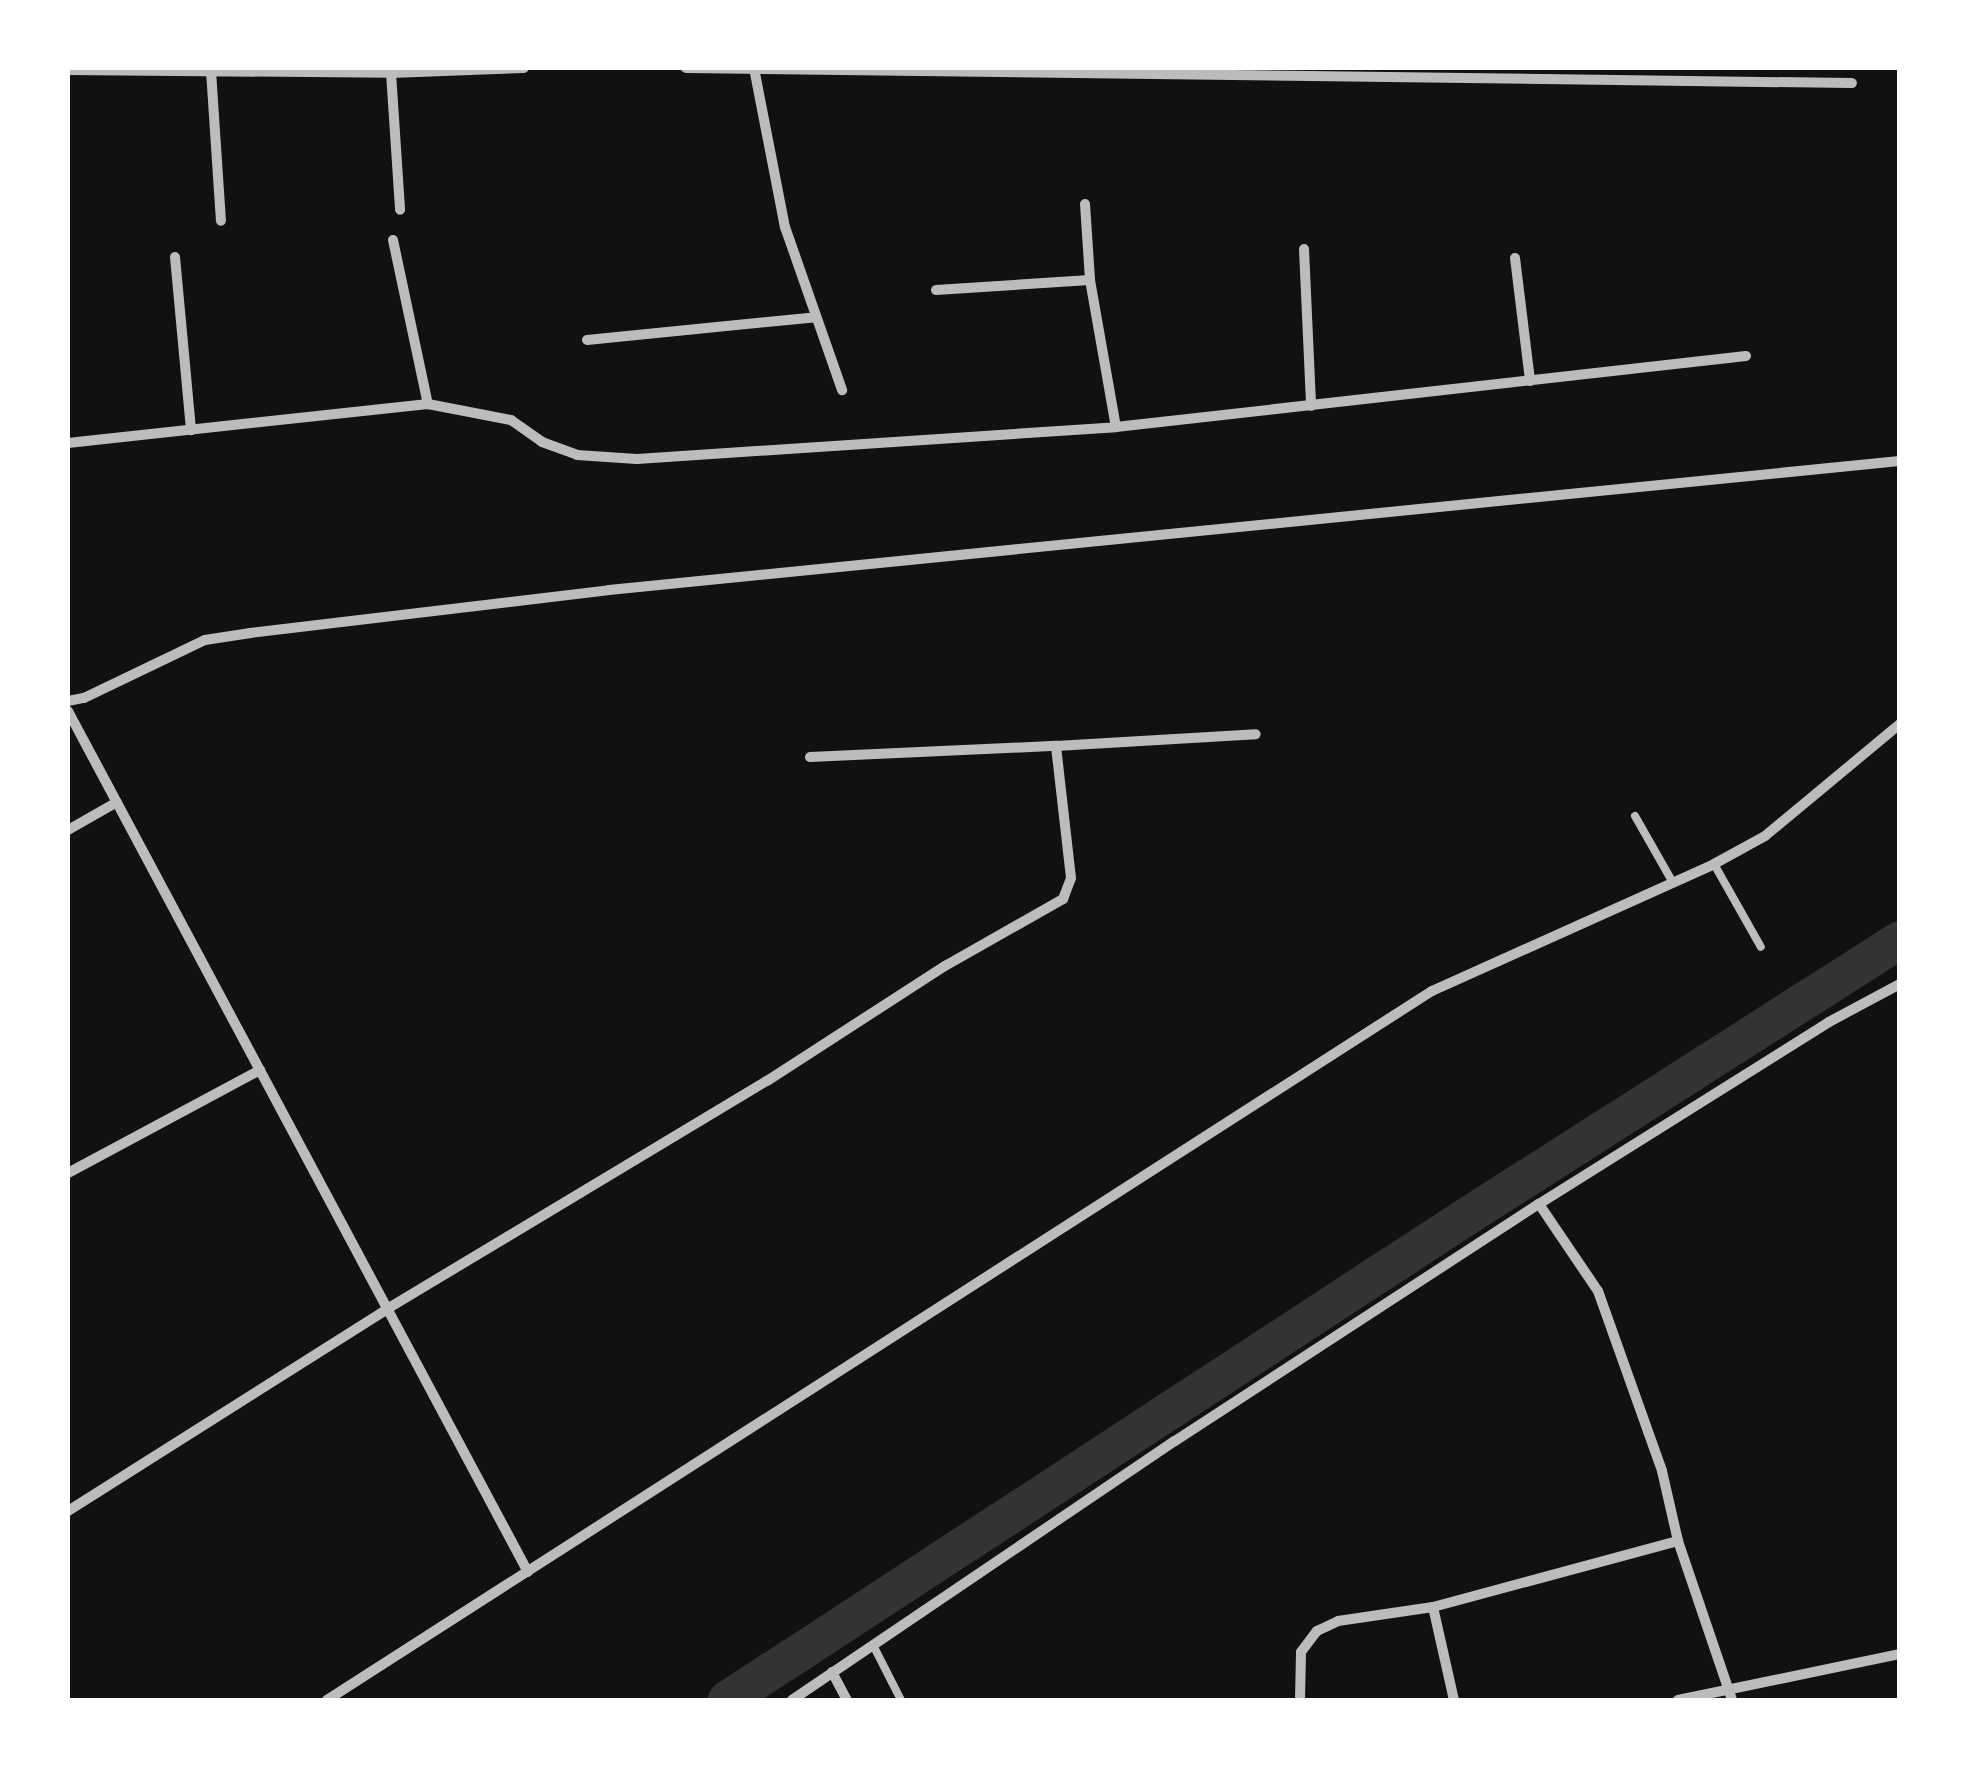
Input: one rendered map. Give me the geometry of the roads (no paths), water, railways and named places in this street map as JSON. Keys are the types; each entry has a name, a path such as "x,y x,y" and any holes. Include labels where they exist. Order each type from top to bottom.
{"street":[{"path":"68,70 391,73 524,68"},
{"path":"686,68 1852,82"},
{"path":"754,68 785,227 842,390"},
{"path":"212,71 221,221"},
{"path":"391,73 400,210"},
{"path":"1085,204 1090,280 1116,427"},
{"path":"392,240 428,404"},
{"path":"1304,249 1312,406"},
{"path":"175,257 191,430"},
{"path":"1516,258 1530,381"},
{"path":"936,290 1090,280"},
{"path":"586,340 816,316"},
{"path":"68,443 428,404 511,420 542,442 576,455 637,459 1116,427 1746,356"},
{"path":"68,701 84,698 205,640 250,633 609,590 1900,461"},
{"path":"68,710 528,1572"},
{"path":"327,1700 1432,990 1714,864 1788,818 1900,724"},
{"path":"810,757 1256,734"},
{"path":"68,1511 387,1308 766,1081 946,966 1063,899 1072,878 1056,746"},
{"path":"68,830 117,802"},
{"path":"792,1700 1538,1204 1830,1022 1900,984"},
{"path":"68,1174 260,1070"},
{"path":"1538,1204 1598,1291 1662,1471 1678,1541 1731,1696"},
{"path":"1300,1700 1301,1652 1317,1631 1338,1621 1433,1607 1678,1541"},
{"path":"1433,1607 1454,1700"},
{"path":"1678,1700 1731,1696 1900,1654"},
{"path":"832,1672 847,1700"}],"lane":[{"path":"1635,816 1672,880"},
{"path":"1714,864 1762,947"},
{"path":"873,1645 901,1700"}],"waterway":[{"path":"727,1700 1466,1217 1900,940"}]}
